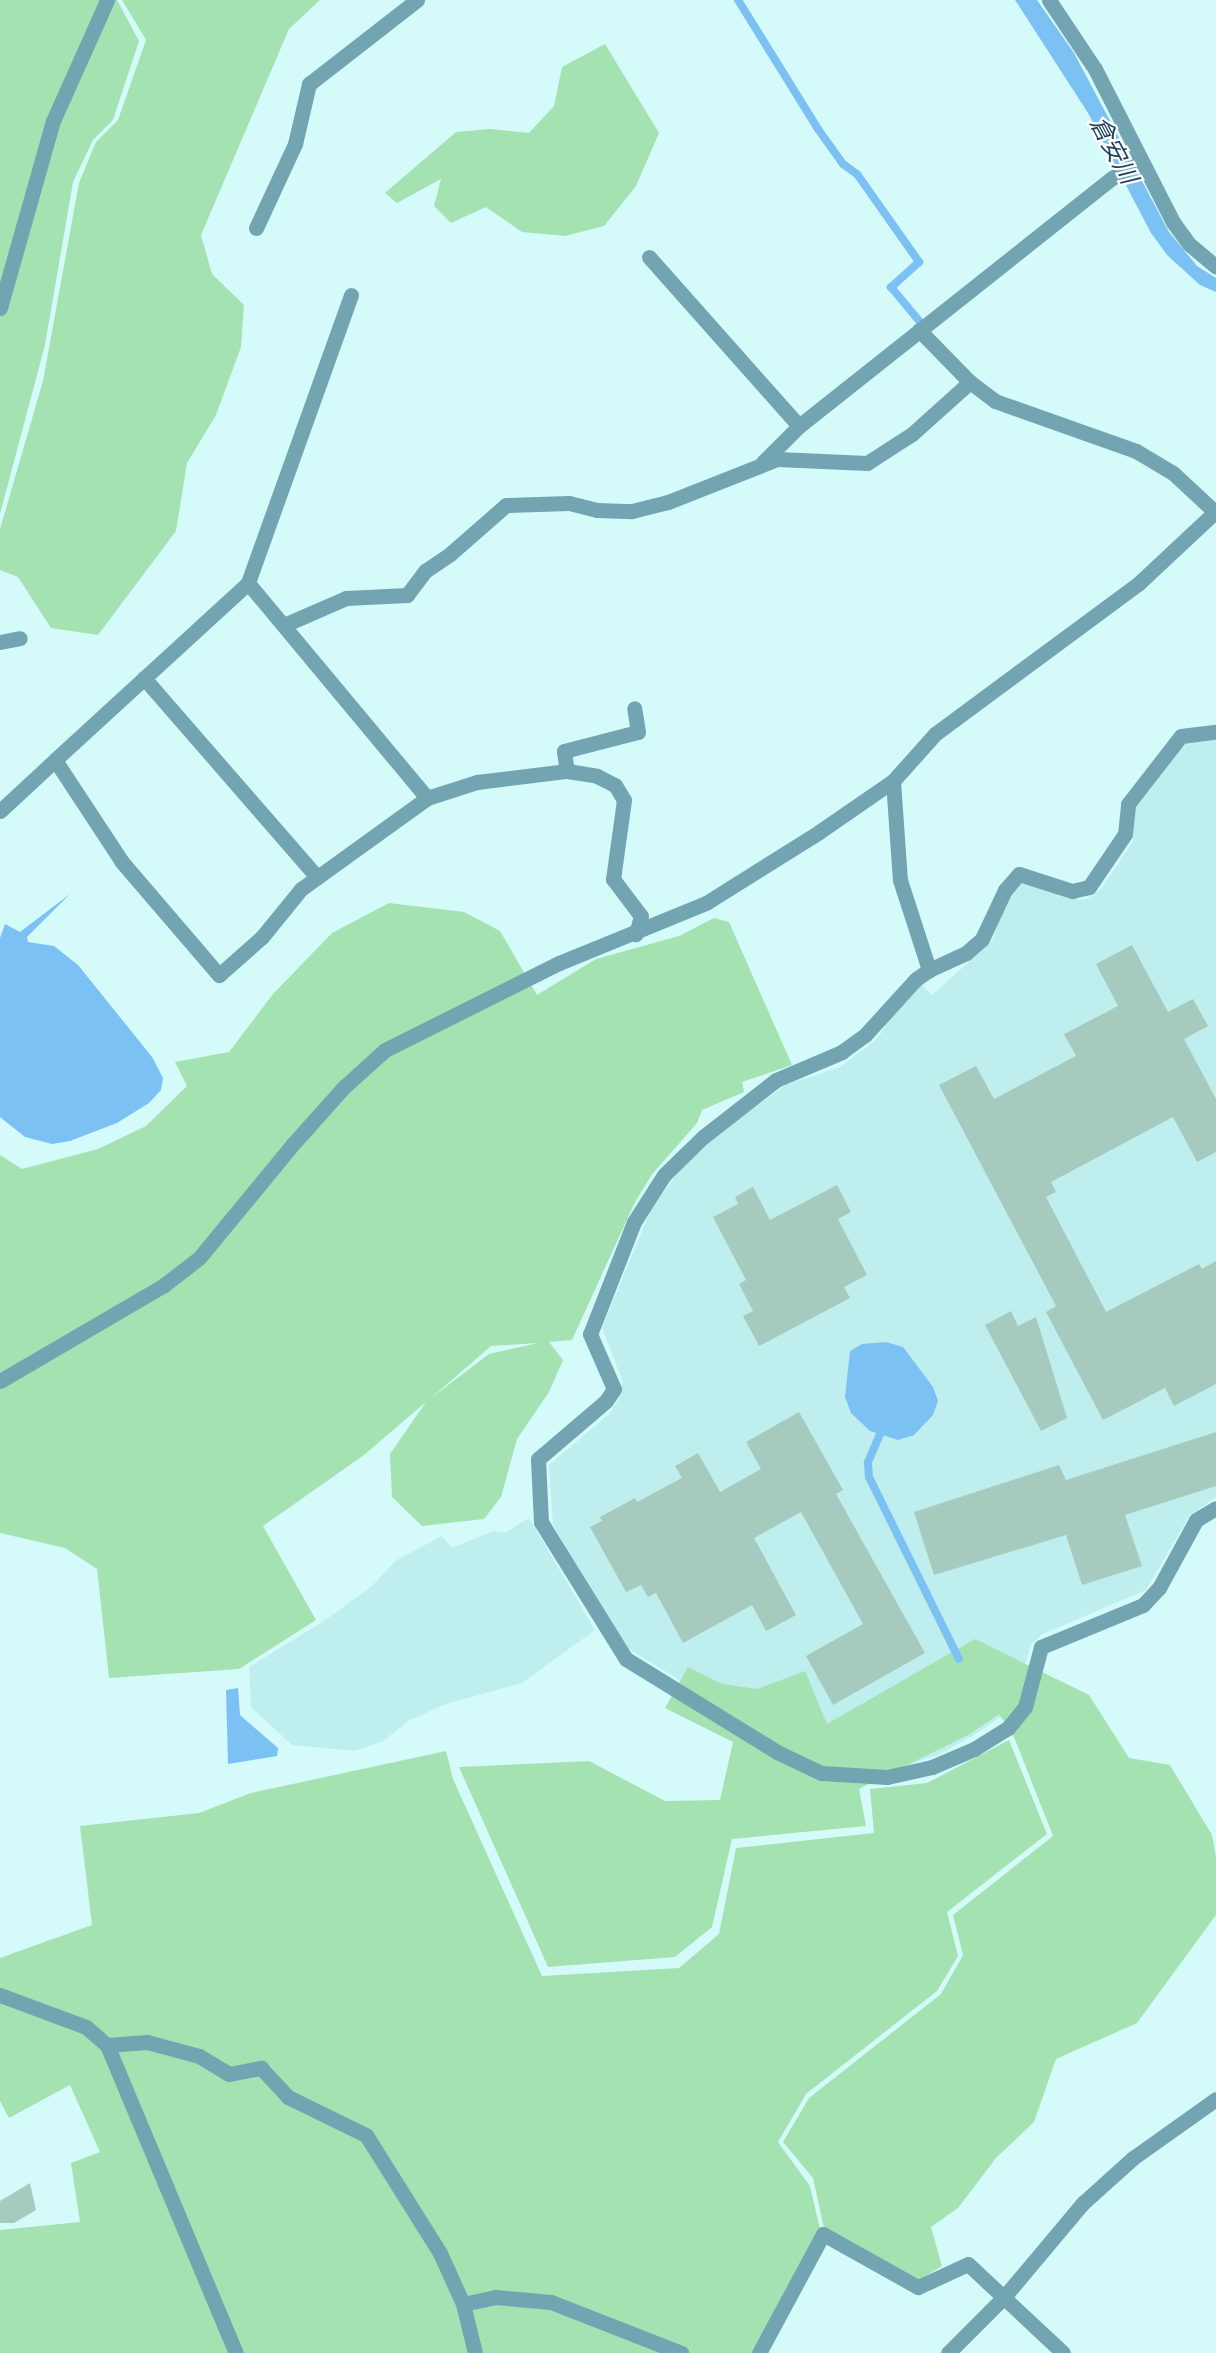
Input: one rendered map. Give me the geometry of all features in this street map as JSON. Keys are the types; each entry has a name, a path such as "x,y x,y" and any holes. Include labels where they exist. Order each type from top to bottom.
{"street":[{"path":"0,308 53,121 107,0"},
{"path":"255,228 295,144 309,84 417,0"},
{"path":"1049,0 1095,69 1138,162 1173,222 1189,244 1216,267"},
{"path":"759,467 799,426 1118,174 1138,162"},
{"path":"649,257 799,426"},
{"path":"0,811 248,583 351,295"},
{"path":"0,1381 164,1285 199,1258 344,1087 385,1050 560,963 636,934 706,903 893,781 935,734 1139,583 1215,512 1173,473 1136,451 995,401 970,382 922,328"},
{"path":"284,625 346,598 407,595 425,571 450,554 506,505 569,503 597,510 632,511 668,502 777,459 867,463 912,434 970,382"},
{"path":"248,583 427,798"},
{"path":"0,642 20,638"},
{"path":"144,678 317,878"},
{"path":"567,771 564,751 638,732 634,708"},
{"path":"1216,732 1181,736 1128,804 1125,834 1089,887 1072,891 1019,874 1005,890 982,939 966,953 929,970 916,979 865,1035 842,1052 776,1080 703,1137 664,1175 634,1222 590,1334 614,1389 606,1401 538,1459 541,1521 626,1659 777,1752 821,1773 886,1777 932,1767 974,1749 1008,1728 1025,1707 1041,1647 1143,1605 1159,1588 1196,1520 1216,1508"},
{"path":"55,760 122,862 219,975 262,937 301,889 427,798 477,782 567,771 597,776 615,785 624,800 613,879 641,916 636,934"},
{"path":"893,781 900,880 929,970"},
{"path":"0,1995 86,2027 107,2045 236,2353"},
{"path":"107,2045 147,2042 199,2056 229,2074 261,2068 288,2097 366,2134 440,2253 463,2304 475,2353"},
{"path":"948,2353 1004,2297 1083,2203 1133,2158 1216,2099"},
{"path":"759,2353 823,2234 918,2287 968,2264 1063,2353"},
{"path":"463,2304 495,2297 551,2302 681,2353"}],"shaded area":[{"path":"1216,740 1216,1497 1190,1515 1146,1590 1041,1635 1031,1645 1012,1709 974,1735 938,1755 904,1766 810,1759 627,1648 553,1525 549,1465 609,1414 622,1394 622,1380 602,1328 651,1209 680,1170 727,1127 786,1085 840,1067 878,1038 894,1012 921,984 932,995 992,941 1007,900 1021,884 1029,883 1066,898 1085,900 1101,889 1133,841 1135,809 1187,743"},
{"path":"529,1518 595,1630 522,1683 446,1704 410,1720 383,1741 355,1751 292,1745 251,1707 249,1667 324,1621 372,1586 395,1561 442,1536 452,1548 493,1531 505,1533"}],"green space":[{"path":"0,0 117,0 139,41 113,120 93,140 73,182 45,345 0,514"},
{"path":"122,0 320,0 289,29 201,235 212,274 244,305 241,347 216,415 187,463 176,531 98,635 51,628 18,577 0,570 0,529 43,381 79,183 96,142 118,120 146,40"},
{"path":"605,44 659,133 636,186 604,226 565,236 522,232 486,207 451,223 434,206 441,179 397,203 385,193 456,132 490,129 529,133 554,106 562,67"},
{"path":"389,903 464,912 500,931 537,995 596,959 679,936 714,918 729,922 792,1065 742,1082 744,1092 702,1110 697,1123 653,1173 635,1202 572,1340 549,1342 563,1360 549,1392 517,1439 501,1497 484,1519 422,1526 392,1497 390,1454 426,1402 364,1455 263,1526 316,1620 239,1669 109,1678 97,1569 65,1548 0,1533 0,1155 22,1169 98,1149 146,1126 187,1086 175,1062 229,1052 273,994 332,933","holes":["538,1343 489,1354 431,1398 491,1346"]},
{"path":"975,1639 1089,1695 1129,1758 1170,1765 1212,1835 1216,1857 1216,1915 1137,2023 1056,2059 1034,2122 996,2158 958,2208 931,2227 942,2266 919,2280 824,2228 813,2178 783,2142 809,2098 941,1994 963,1955 953,1915 1053,1836 1014,1737 999,1714 970,1734 859,1789 866,1826 732,1839 712,1927 675,1957 548,1967 459,1767 589,1761 665,1801 720,1800 733,1742 665,1708 688,1667 722,1684 757,1689 805,1671 827,1724"},
{"path":"1009,1740 1047,1834 947,1912 958,1956 937,1991 806,2094 778,2142 810,2186 820,2229 756,2353 0,2353 0,2230 80,2222 71,2163 100,2152 70,2085 9,2118 0,2101 0,1958 92,1925 80,1826 199,1813 251,1793 446,1751 453,1779 542,1976 679,1968 719,1934 736,1848 874,1833 870,1789 927,1783"}],"water":[{"name":"倉安川","path":"1015,0 1037,0 1074,53 1169,232 1197,266 1216,278 1216,292 1200,285 1167,255 1151,233 1088,113"},
{"path":"70,894 27,937 28,942 54,946 78,965 152,1057 163,1078 161,1090 149,1103 117,1123 70,1141 52,1144 25,1137 0,1117 0,938 5,924 20,932"},
{"path":"886,1342 903,1347 933,1387 938,1401 933,1415 914,1435 898,1440 870,1431 851,1413 845,1397 850,1351 862,1344"},
{"path":"238,1688 240,1715 278,1748 277,1756 228,1764 226,1690"}],"building":[{"path":"1132,945 1168,1012 1193,999 1208,1026 1184,1039 1216,1099 1216,1152 1197,1162 1173,1117 1051,1182 1056,1192 1046,1197 1106,1312 1199,1264 1202,1269 1216,1261 1216,1384 1174,1406 1165,1388 1103,1420 1046,1312 1056,1306 939,1085 976,1066 994,1099 1076,1056 1064,1034 1118,1006 1096,964"},
{"path":"837,1185 851,1212 838,1219 867,1275 844,1287 850,1298 759,1346 743,1316 753,1311 739,1284 746,1280 713,1217 738,1204 735,1197 753,1187 770,1220"},
{"path":"1011,1311 1018,1326 1036,1317 1067,1418 1041,1431 985,1325"},
{"path":"799,1412 843,1490 836,1494 925,1653 833,1705 806,1656 863,1624 801,1512 754,1538 796,1615 766,1631 752,1605 683,1643 656,1593 648,1597 641,1585 626,1592 590,1527 602,1521 600,1517 635,1498 637,1502 682,1478 675,1466 698,1453 720,1492 761,1469 746,1442"},
{"path":"1216,1432 1216,1486 1125,1515 1142,1566 1082,1585 1066,1535 934,1575 914,1512 1059,1465 1066,1480"},
{"path":"30,2183 36,2210 14,2223 0,2223 0,2201"}],"waterway":[{"path":"738,0 818,129 843,164 857,174 919,262 891,287 925,328"},
{"path":"883,1427 868,1463 869,1477 959,1659"}]}
